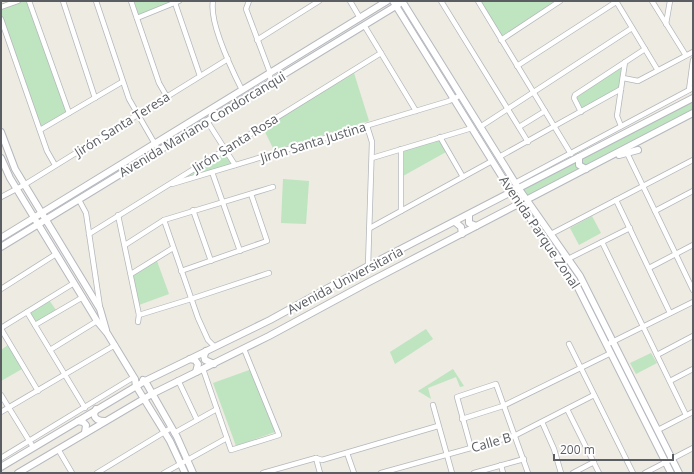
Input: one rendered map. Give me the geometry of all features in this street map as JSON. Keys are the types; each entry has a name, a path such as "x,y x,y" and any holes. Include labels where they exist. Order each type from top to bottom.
{"main road":[{"name":"Avenida Mariano Condorcanqui","path":"1,238 387,1"},
{"name":"Avenida Mariano Condorcanqui","path":"1,247 364,25 395,3 403,1"},
{"name":"Avenida Parque Zonal","path":"403,1 515,183 580,276 679,473"},
{"name":"Avenida Parque Zonal","path":"395,3 512,193 574,280 671,473"},
{"path":"366,14 370,21"},
{"name":"Avenida Universitaria","path":"1,467 145,381 270,320 368,266 512,193 693,98"},
{"name":"Avenida Universitaria","path":"18,473 105,421 178,380 244,349 693,113"},
{"path":"1,132 15,169 100,309 107,333"},
{"path":"608,158 638,150"},
{"path":"579,157 579,166 586,169"},
{"path":"1,158 16,189 97,321 107,333 135,378 136,386 165,432 185,473"},
{"path":"562,166 570,170 569,178"},
{"path":"469,215 469,223 476,226"},
{"path":"455,222 461,227 462,234"},
{"path":"206,351 204,356 205,360 214,364"},
{"path":"190,359 195,360 198,364 196,372"},
{"path":"135,378 145,381 174,433 193,473"},
{"path":"96,410 94,414 95,418 99,421 105,421"},
{"path":"78,412 80,420 86,425 85,433"},
{"path":"170,441 174,433"}],"street":[{"path":"1,7 18,1"},
{"path":"29,1 69,113"},
{"path":"63,1 95,98"},
{"path":"96,1 122,82 138,115 159,151"},
{"path":"131,1 159,83 167,97"},
{"path":"207,1 212,8 228,59 242,90"},
{"path":"212,8 213,1"},
{"path":"249,1 246,9 270,74 271,82"},
{"path":"257,40 319,1"},
{"path":"350,1 360,18"},
{"path":"441,1 528,142"},
{"path":"478,1 570,154"},
{"path":"501,40 560,1"},
{"path":"517,66 616,1 657,69"},
{"path":"652,1 686,54"},
{"path":"666,24 670,1"},
{"path":"137,18 177,2 200,76"},
{"path":"1,19 47,151 55,166"},
{"path":"364,25 416,111"},
{"path":"480,127 632,28"},
{"path":"581,112 574,98 575,95 645,49"},
{"path":"623,78 638,81 657,69 693,52"},
{"name":"Jirón Santa Rosa","path":"88,234 381,53"},
{"name":"Jirón Santa Teresa","path":"1,197 24,185 228,59"},
{"path":"515,183 691,89 693,60"},
{"path":"621,126 617,116 625,62"},
{"path":"40,130 122,82"},
{"path":"499,157 621,89"},
{"name":"Jirón Santa Justina","path":"165,186 416,111 454,99 461,95"},
{"path":"518,127 545,111"},
{"path":"207,121 234,165"},
{"path":"367,126 372,142 368,266"},
{"path":"372,158 472,128"},
{"path":"440,138 463,177"},
{"path":"400,211 401,149"},
{"path":"628,155 693,290"},
{"path":"551,234 693,160"},
{"path":"370,228 492,161"},
{"path":"212,172 240,252"},
{"path":"125,245 164,220 273,187"},
{"path":"655,211 693,191"},
{"path":"181,271 240,252 268,240 251,194"},
{"path":"79,200 86,213 100,309"},
{"path":"616,200 670,313"},
{"path":"193,210 211,261"},
{"path":"118,215 139,315 138,322"},
{"path":"164,220 191,299 208,340 215,347"},
{"path":"568,259 630,228"},
{"path":"602,242 686,415"},
{"path":"649,268 693,245"},
{"path":"131,274 173,248"},
{"path":"1,289 56,254"},
{"path":"139,315 269,273"},
{"path":"38,391 1,329 74,283"},
{"path":"35,325 83,297"},
{"path":"607,344 693,302"},
{"path":"27,312 85,408"},
{"path":"50,350 97,321"},
{"path":"657,355 693,336"},
{"path":"569,344 634,473"},
{"path":"1,412 115,345"},
{"path":"203,369 231,450 279,435 244,349"},
{"path":"462,419 503,406 611,353"},
{"path":"670,381 693,369"},
{"path":"1,458 135,378"},
{"path":"178,380 197,420"},
{"path":"471,448 457,398 459,396 496,384 528,473"},
{"name":"Calle B","path":"381,473 514,436 594,394"},
{"path":"1,395 33,448"},
{"path":"433,405 452,473"},
{"path":"97,473 165,432 174,433 217,409"},
{"path":"567,409 599,473"},
{"path":"658,430 693,412"},
{"path":"542,422 554,449 561,473"},
{"path":"263,473 316,458 322,460 438,426"},
{"path":"164,473 227,438"},
{"path":"645,473 693,448"},
{"path":"58,449 72,473"},
{"path":"347,453 354,473"},
{"path":"316,458 320,473"},
{"path":"476,473 524,459"},
{"path":"573,473 594,462"},
{"path":"501,465 504,473"}],"green space":[{"path":"22,1 27,1 67,112 41,127 1,15 1,8"},
{"path":"134,1 172,1 138,15"},
{"path":"480,1 555,1 502,36"},
{"path":"621,68 620,88 582,108 576,97"},
{"path":"354,73 369,121 274,150 263,128"},
{"path":"693,100 693,111 528,198 522,190"},
{"path":"440,140 446,152 403,176 403,151"},
{"path":"224,153 231,164 190,177 188,174"},
{"path":"283,179 309,181 306,224 281,223"},
{"path":"592,216 601,233 579,245 570,228"},
{"path":"157,261 169,294 139,305 133,275"},
{"path":"49,300 56,310 35,323 29,312"},
{"path":"426,329 433,339 395,364 390,352"},
{"path":"8,345 22,369 1,381 1,350"},
{"path":"651,353 657,363 636,374 630,363"},
{"path":"252,369 275,432 236,446 213,383"},
{"path":"453,369 464,386 460,387 456,377 428,388 431,399 418,391"}]}
